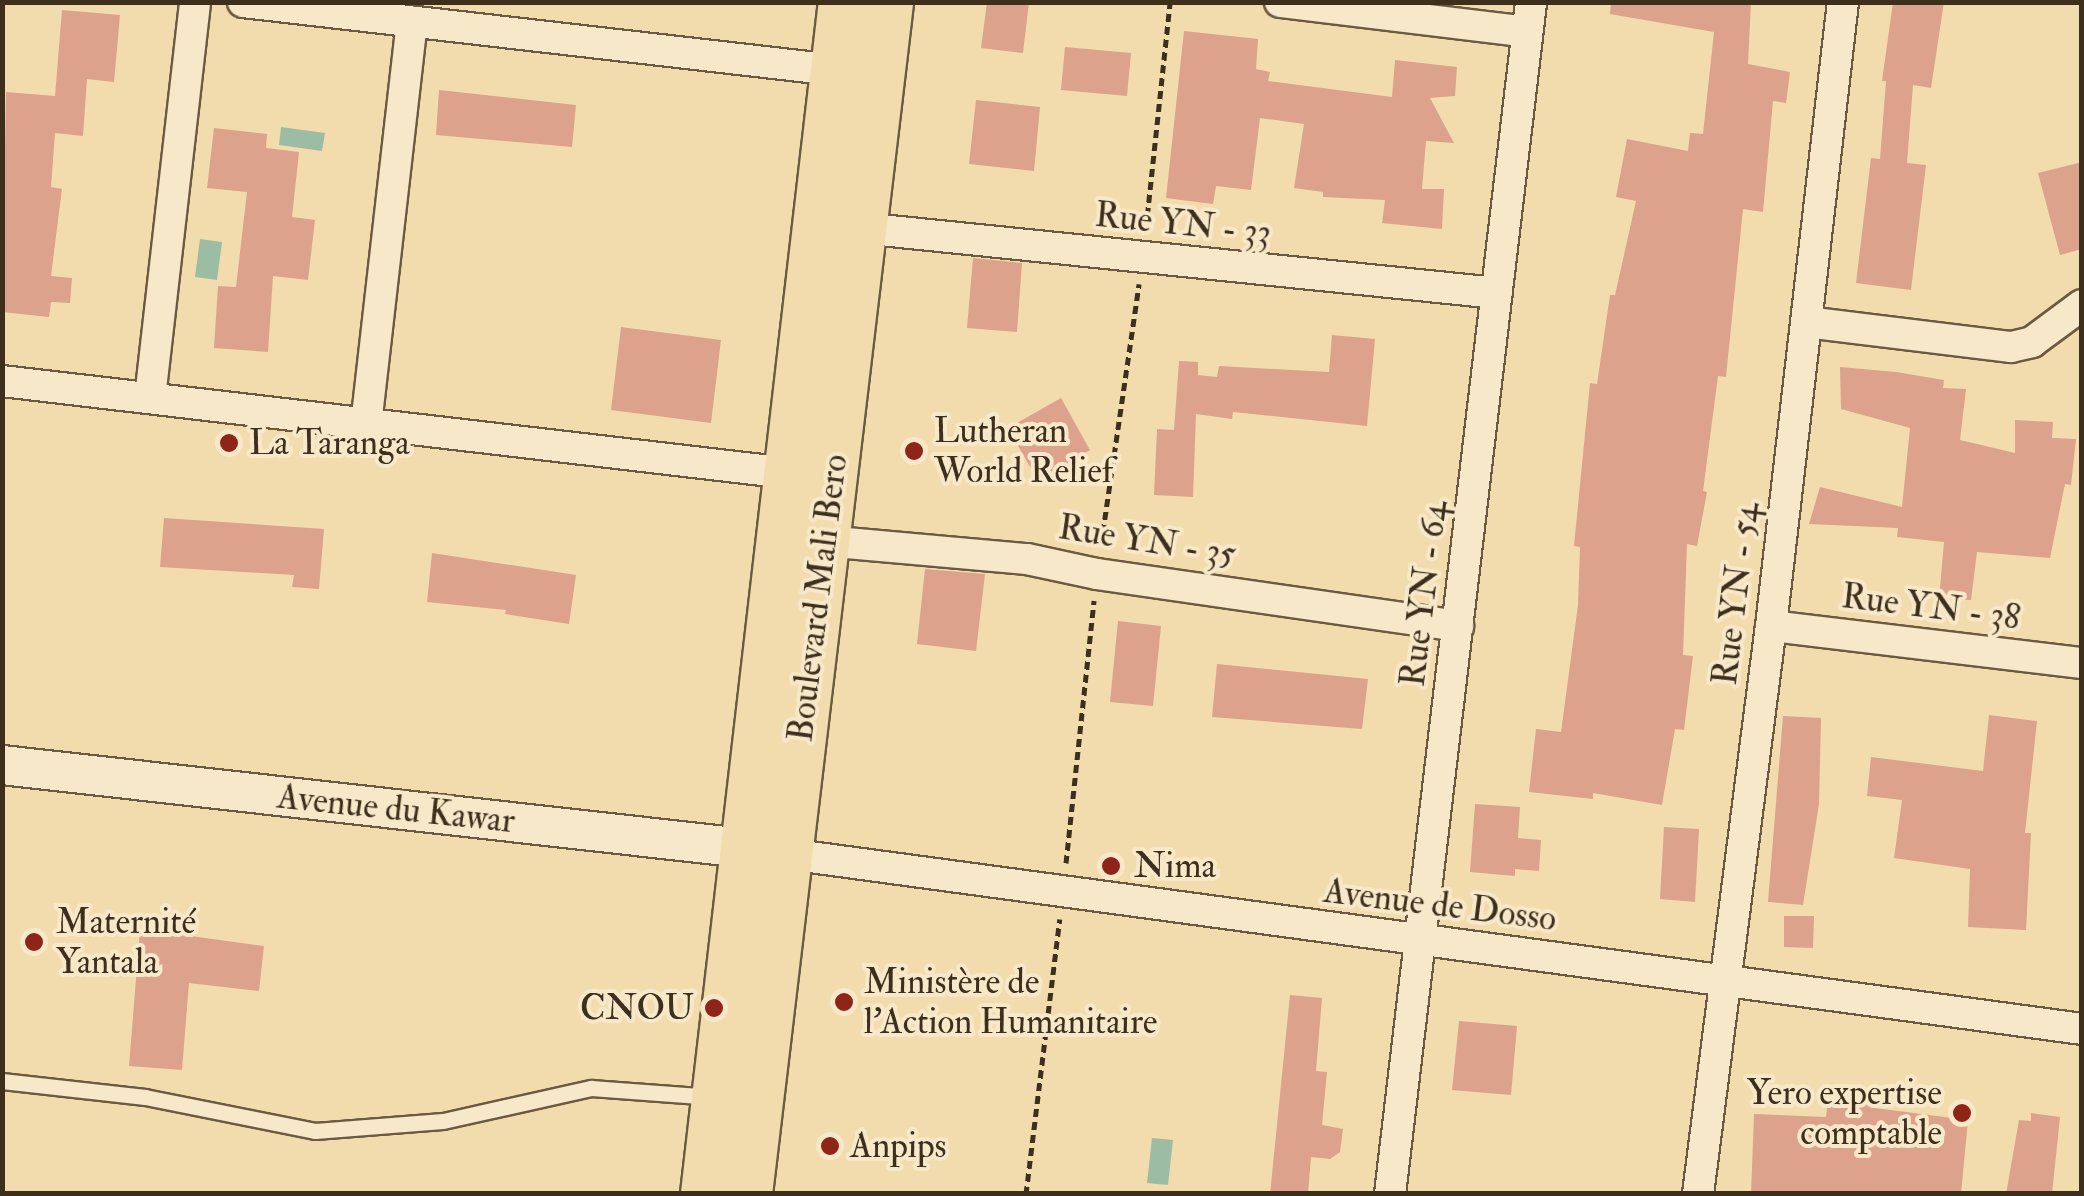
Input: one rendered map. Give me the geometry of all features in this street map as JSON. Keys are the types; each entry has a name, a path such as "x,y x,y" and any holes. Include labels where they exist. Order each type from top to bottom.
{"main road":[{"name":"Boulevard Mali Bero","path":"705,1194 717,1097 768,851 824,540 810,475 861,228 857,73 843,2"},
{"name":"Boulevard Mali Bero","path":"748,1194 768,851 857,73 889,2"}],"street":[{"path":"150,398 195,2"},
{"path":"243,2 857,73"},
{"path":"1280,2 1529,17"},
{"name":"Rue YN - 54","path":"1698,1194 1771,626 1843,2"},
{"name":"Rue YN - 64","path":"1390,1194 1529,17"},
{"path":"366,425 412,22"},
{"name":"Rue YN - 33","path":"861,228 1497,294"},
{"path":"1806,322 2011,346 2032,342 2082,305"},
{"path":"2,380 810,475"},
{"name":"Rue YN - 35","path":"824,540 1027,559 1097,574 1458,626"},
{"name":"Rue YN - 38","path":"1771,626 2082,663"},
{"name":"Avenue du Kawar","path":"2,765 768,851"},
{"name":"Avenue de Dosso","path":"768,851 2082,1029"}],"lane":[{"path":"2,1081 145,1097 314,1131 442,1121 591,1088 717,1097"}],"shaded area":[{"path":"281,127 325,133 322,151 279,145"},
{"path":"200,239 222,242 217,280 195,277"},
{"path":"1152,1138 1173,1140 1168,1185 1147,1183"}],"building":[{"path":"987,2 1029,2 1023,53 981,48"},
{"path":"1611,2 1751,2 1748,64 1790,72 1786,103 1773,101 1763,212 1743,209 1726,377 1718,376 1703,491 1707,492 1697,546 1687,544 1683,655 1693,656 1684,730 1675,729 1662,805 1593,793 1593,799 1529,792 1536,729 1561,732 1578,605 1580,547 1574,546 1590,383 1597,384 1610,295 1615,295 1636,201 1616,197 1627,139 1688,151 1690,133 1703,134 1714,32 1610,14"},
{"path":"1893,2 1944,2 1931,88 1913,85 1907,163 1926,165 1911,290 1856,283 1871,158 1880,159 1886,81 1882,81"},
{"path":"62,10 120,15 114,82 87,79 83,136 55,133 51,187 62,189 51,276 72,278 70,303 51,302 49,317 2,312 6,92 55,96"},
{"path":"1184,31 1258,39 1256,69 1270,72 1268,81 1392,97 1395,60 1457,67 1455,96 1430,98 1454,143 1426,141 1422,189 1444,189 1442,229 1382,223 1385,200 1323,197 1323,192 1294,188 1304,124 1260,118 1251,190 1216,186 1213,204 1166,198"},
{"path":"1065,47 1131,53 1127,96 1061,90"},
{"path":"439,90 576,105 572,147 436,135"},
{"path":"976,100 1040,107 1034,171 969,164"},
{"path":"214,128 267,134 266,148 299,152 292,217 315,220 308,280 273,276 268,352 214,348 218,286 236,287 247,192 207,188"},
{"path":"2082,162 2082,249 2060,255 2038,173"},
{"path":"973,258 1022,263 1017,332 967,328"},
{"path":"621,327 721,340 711,423 611,410"},
{"path":"1332,335 1375,339 1367,426 1233,412 1232,419 1196,414 1193,497 1154,495 1157,429 1174,430 1179,361 1198,362 1198,375 1217,377 1219,366 1329,372"},
{"path":"1840,367 1944,380 1943,388 1966,389 1960,440 2015,453 2015,420 2053,422 2052,438 2076,439 2071,485 2065,484 2050,558 1977,552 1971,600 1939,599 1944,542 1897,537 1898,528 1809,524 1820,487 1902,507 1910,428 1841,409"},
{"path":"1061,398 1090,450 1038,481 1008,428"},
{"path":"164,518 324,529 319,589 292,587 294,575 160,567"},
{"path":"432,553 576,575 569,624 505,614 506,610 427,602"},
{"path":"925,569 985,574 976,651 917,644"},
{"path":"1118,621 1161,626 1153,706 1110,702"},
{"path":"1217,664 1368,679 1362,729 1212,717"},
{"path":"1989,715 2037,721 2025,833 2031,833 2026,930 1968,927 1970,869 1894,858 1902,800 1867,796 1871,757 1983,771"},
{"path":"1783,716 1821,718 1819,804 1803,905 1768,902"},
{"path":"1475,804 1520,807 1518,838 1541,840 1539,871 1515,869 1515,876 1470,872"},
{"path":"1664,827 1699,829 1695,902 1660,899"},
{"path":"1784,916 1814,916 1813,948 1784,947"},
{"path":"140,929 264,946 259,991 189,983 182,1070 129,1066"},
{"path":"1290,995 1322,998 1316,1071 1327,1072 1322,1125 1343,1129 1340,1152 1330,1159 1311,1157 1308,1194 1270,1194"},
{"path":"1459,1021 1517,1026 1511,1095 1452,1090"},
{"path":"1830,1085 1877,1090 1875,1108 1968,1120 1961,1194 1751,1194 1754,1114 1826,1117"},
{"path":"2031,1113 2060,1117 2052,1194 2006,1194 2019,1120 2031,1121"}],"place":[{"name":"La Taranga","path":"229,443"},
{"name":"Lutheran World Relief","path":"914,451"},
{"name":"Nima","path":"1111,866"},
{"name":"Maternité Yantala","path":"34,942"},
{"name":"Ministère de l'Action Humanitaire","path":"844,1002"},
{"name":"CNOU","path":"714,1008"},
{"name":"Yero expertise comptable","path":"1962,1113"},
{"name":"Anpips","path":"830,1146"}]}
